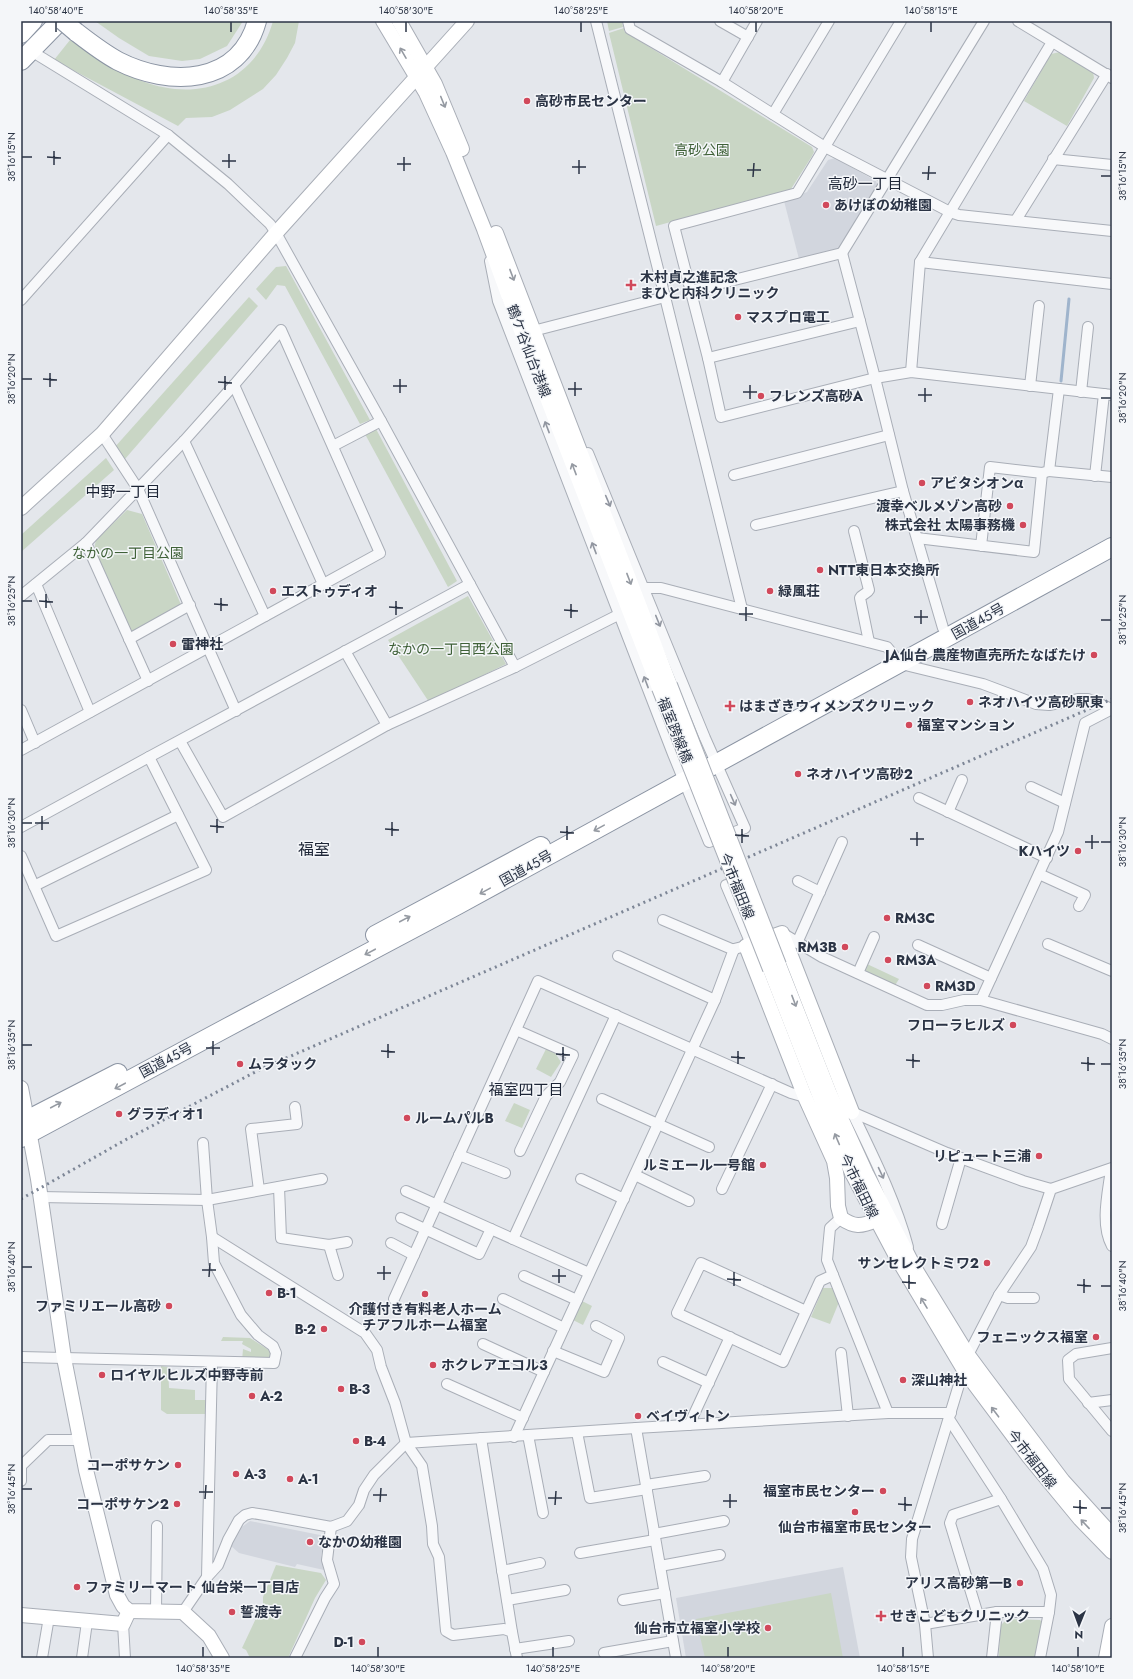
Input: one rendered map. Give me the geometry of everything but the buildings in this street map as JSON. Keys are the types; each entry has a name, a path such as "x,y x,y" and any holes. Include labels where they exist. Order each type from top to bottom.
{"highway":[{"path":"21,34 33,21"},
{"path":"26,57 52,21"},
{"path":"26,57 60,21"},
{"path":"74,25 123,53 152,66 177,70 204,66 227,53 237,44 244,33 248,21"},
{"path":"74,25 118,61 141,71 170,78 184,78 214,72 225,66 243,49 251,38 258,21"},
{"name":"国道45号","path":"898,659 942,628 1112,536"},
{"name":"国道45号","path":"25,1129 228,1027 458,905 698,768 898,659 1112,547"}],"street":[{"name":"鶴ケ谷仙台港線","path":"383,21 422,72 435,84 491,220 541,350 664,686"},
{"name":"鶴ケ谷仙台港線","path":"399,21 422,72 484,229 522,333 664,686"},
{"path":"21,508 102,434 276,233 422,72 466,21"},
{"path":"596,21 742,609"},
{"path":"628,21 630,29 722,82 825,147 950,212 959,215 1112,231"},
{"path":"720,21 748,37"},
{"path":"722,82 757,21"},
{"path":"773,114 829,21"},
{"path":"901,21 797,193 674,226 708,358 721,417 876,378 911,372 1108,395 1095,476"},
{"path":"690,291 842,253 984,21"},
{"path":"1016,220 1053,159 1110,76 1018,21"},
{"path":"911,372 920,262 1052,42"},
{"path":"26,57 168,135 228,184 270,224 381,421 515,667"},
{"path":"21,300 168,135"},
{"path":"1053,159 1112,165"},
{"path":"484,229 498,302 620,614 698,768 745,828 709,842 698,768 644,588 558,383 541,350"},
{"path":"842,253 876,378 889,435 942,628"},
{"path":"920,262 1112,284"},
{"path":"533,331 665,297"},
{"path":"1030,386 1039,306"},
{"path":"708,358 860,321"},
{"path":"1081,392 1088,328"},
{"path":"21,596 86,543 184,441 281,330 380,553 21,750"},
{"path":"234,385 323,584"},
{"path":"917,538 1034,552 1059,389"},
{"path":"333,446 381,421"},
{"path":"102,434 138,489 236,710"},
{"path":"734,475 889,435"},
{"path":"184,441 265,616"},
{"path":"981,546 990,467 1112,477"},
{"path":"756,525 904,491"},
{"path":"854,531 869,590 860,598 869,642"},
{"path":"86,543 148,681"},
{"path":"36,584 90,712"},
{"path":"21,827 149,756 180,741 470,584"},
{"path":"644,588 661,588 887,647 898,659 983,684 1036,704 1049,705 1079,699 1088,699 1112,709"},
{"path":"129,639 190,605"},
{"path":"180,741 223,817 387,725 515,667 620,614"},
{"path":"345,651 387,725"},
{"name":"福室跨線橋","path":"664,686 698,768"},
{"path":"981,1000 1058,832 1085,723 1112,709"},
{"path":"21,710 35,742"},
{"path":"21,856 56,936 206,870 149,756"},
{"name":"今市福田線","path":"698,768 775,967 823,1105 852,1173 876,1220 964,1370 1029,1457 1080,1518 1112,1552"},
{"path":"948,812 962,780"},
{"path":"1031,787 1065,803"},
{"path":"919,798 1047,858"},
{"path":"34,886 178,815"},
{"path":"797,943 842,842"},
{"path":"1039,874 1085,895 1079,906"},
{"path":"798,882 820,892"},
{"path":"726,886 744,947 805,1097 834,1161 837,1178 838,1206 841,1218 856,1226 868,1224 876,1220"},
{"path":"663,920 744,947 782,933"},
{"path":"782,933 822,957 927,1005 942,1005 964,1000 981,1000 1102,1034 1112,1039"},
{"path":"782,933 852,1112 892,1197 902,1223 914,1267"},
{"path":"858,973 874,936"},
{"path":"1048,944 1112,971"},
{"path":"918,945 991,978"},
{"path":"514,1437 715,1000 744,947"},
{"path":"618,956 715,1000"},
{"name":"今市福田線","path":"775,967 866,1173 914,1267 968,1355 1063,1481 1112,1534"},
{"path":"394,1299 538,981 791,1093 805,1097"},
{"path":"513,1239 616,1015"},
{"path":"516,1030 573,1055 560,1082 546,1096 520,1151"},
{"path":"722,1189 772,1084"},
{"path":"21,1088 25,1129 40,1197 64,1358 86,1470 116,1595 123,1606 129,1611 183,1612 209,1636 222,1658"},
{"path":"602,1099 709,1147"},
{"path":"259,1190 251,1129 297,1124 294,1106"},
{"path":"852,1112 961,1158 1051,1189 1111,1169 1106,1211 1108,1238 1112,1246"},
{"path":"21,1357 274,1364 276,1353 273,1346 258,1335 241,1315 214,1263 207,1200 203,1143"},
{"path":"459,1155 504,1173"},
{"path":"942,1224 961,1158"},
{"path":"635,1175 689,1201"},
{"path":"40,1197 207,1200 322,1179"},
{"path":"581,1179 624,1199"},
{"path":"278,1187 281,1238 329,1245 347,1242"},
{"path":"928,1658 925,1624 911,1546 968,1355 999,1295 1031,1247 1051,1189"},
{"path":"406,1191 590,1273"},
{"path":"401,1218 479,1254 492,1229"},
{"path":"841,1218 830,1228 827,1260 888,1413"},
{"path":"212,1237 365,1333 378,1350 381,1367 395,1403 406,1443 422,1466 432,1526 433,1544 439,1557 446,1631 453,1635 504,1629 512,1632"},
{"path":"391,1243 414,1255"},
{"path":"329,1245 338,1275"},
{"path":"806,1311 701,1263 677,1313 783,1362 820,1281 833,1275"},
{"path":"524,1276 577,1300"},
{"path":"999,1295 1008,1298 1034,1298"},
{"path":"503,1299 564,1328"},
{"path":"554,1351 604,1372 619,1338 596,1326"},
{"path":"689,1425 730,1337"},
{"path":"482,1344 544,1372"},
{"path":"1112,1348 1076,1354 1068,1360 1069,1379 1112,1431"},
{"path":"841,1353 848,1416"},
{"path":"663,1362 709,1383"},
{"path":"207,1577 212,1363"},
{"path":"447,1384 523,1418"},
{"path":"1088,1403 1112,1400"},
{"path":"183,1612 207,1577 218,1565 231,1534 239,1520 245,1515 252,1513 331,1528 346,1521 359,1505 364,1490 374,1475 406,1443 888,1413 950,1416"},
{"path":"950,1416 1042,1569 1050,1595 1049,1612 1040,1658"},
{"path":"636,1428 676,1658"},
{"path":"577,1432 590,1498 705,1476"},
{"path":"528,1435 543,1513"},
{"path":"481,1438 506,1600 516,1654 569,1641"},
{"path":"21,1481 21,1466 48,1440 80,1440"},
{"path":"978,1615 950,1523 953,1515 1001,1499"},
{"path":"580,1553 724,1521"},
{"path":"156,1611 157,1526"},
{"path":"295,1658 324,1598 334,1584 327,1560 331,1528"},
{"path":"660,1566 720,1555"},
{"path":"502,1571 540,1563"},
{"path":"506,1600 565,1590"},
{"path":"623,1600 665,1593"},
{"path":"125,1658 123,1624 129,1611"},
{"path":"925,1624 997,1612 1049,1612"},
{"path":"992,1658 997,1612"},
{"path":"21,1615 123,1624"},
{"path":"42,1658 49,1617"},
{"path":"82,1658 87,1622"},
{"path":"1106,1658 1112,1626"},
{"path":"604,1653 673,1641"}],"shaded area":[{"name":"あけぼの幼稚園","path":"835,158 876,181 878,187 838,250 799,259 784,201 807,192 828,160"},
{"path":"250,1521 325,1536 321,1556 324,1570 297,1564 295,1567 239,1553 231,1546 239,1529"},
{"name":"仙台市立福室小学校","path":"843,1567 860,1658 686,1658 676,1598"}],"green space":[{"path":"95,21 243,21 227,46 200,59 182,61 149,56 119,38"},
{"path":"273,21 299,21 295,43 276,75 263,89 230,110 212,117 186,118 178,126 54,60 70,40 114,68 142,81 163,87 184,89 204,88 222,82 239,73 253,59 265,42"},
{"path":"607,21 622,21 623,27 609,31"},
{"name":"高砂公園","path":"624,28 624,31 646,45 812,147 814,152 812,156 791,189 656,226 609,33"},
{"path":"1060,52 1093,71 1094,78 1067,126 1024,101 1051,54"},
{"path":"286,266 370,420 360,424 285,286 277,285 266,300 256,289 276,267"},
{"path":"249,297 258,306 125,459 114,448"},
{"path":"376,429 457,581 448,587 365,434"},
{"path":"106,458 114,470 21,552 21,535"},
{"name":"なかの一丁目公園","path":"127,510 142,514 182,607 132,633 94,549 96,540"},
{"name":"なかの一丁目西公園","path":"468,596 506,664 429,702 388,640"},
{"path":"867,964 899,979 894,987 868,976 865,969"},
{"path":"546,1049 555,1053 561,1062 551,1077 536,1069"},
{"path":"514,1103 530,1110 522,1128 505,1121"},
{"path":"823,1288 832,1288 839,1302 830,1324 811,1317"},
{"path":"580,1300 592,1306 583,1325 571,1319"},
{"path":"223,1337 250,1338 272,1352 272,1360 242,1361 243,1349 251,1352 251,1349 242,1344 243,1341 221,1341"},
{"path":"161,1366 168,1367 169,1388 195,1390 195,1400 209,1400 209,1414 167,1414 161,1410"},
{"path":"276,1565 321,1573 326,1580 315,1598 288,1658 250,1658 246,1650 242,1648 257,1616 263,1608 263,1597"},
{"path":"831,1593 843,1658 705,1658 696,1619"},
{"path":"1007,1619 1040,1620 1044,1624 1038,1658 999,1658 1000,1626"}],"waterway":[{"path":"1061,381 1069,299"}],"railway":[{"path":"21,1199 127,1139 261,1069 1112,699"}],"place":[{"name":"高砂市民センター","path":"527,101"},
{"name":"あけぼの幼稚園","path":"826,205"},
{"name":"木村貞之進記念 まひと内科クリニック","path":"631,285"},
{"name":"マスプロ電工","path":"738,317"},
{"name":"フレンズ高砂A","path":"761,396"},
{"name":"アビタシオンα","path":"922,483"},
{"name":"渡幸ベルメゾン高砂","path":"1010,506"},
{"name":"株式会社 太陽事務機","path":"1023,525"},
{"name":"NTT東日本交換所","path":"820,570"},
{"name":"エストゥディオ","path":"273,591"},
{"name":"緑風荘","path":"770,591"},
{"name":"雷神社","path":"173,644"},
{"name":"JA仙台 農産物直売所たなばたけ","path":"1094,655"},
{"name":"ネオハイツ高砂駅東","path":"970,702"},
{"name":"はまざきウィメンズクリニック","path":"730,706"},
{"name":"福室マンション","path":"909,725"},
{"name":"ネオハイツ高砂2","path":"798,774"},
{"name":"Kハイツ","path":"1078,851"},
{"name":"RM3C","path":"887,918"},
{"name":"RM3B","path":"845,947"},
{"name":"RM3A","path":"888,960"},
{"name":"RM3D","path":"927,986"},
{"name":"フローラヒルズ","path":"1013,1025"},
{"name":"ムラタック","path":"240,1064"},
{"name":"グラディオ1","path":"119,1114"},
{"name":"ルームパルB","path":"407,1118"},
{"name":"リピュート三浦","path":"1039,1156"},
{"name":"ルミエール一号館","path":"763,1165"},
{"name":"サンセレクトミワ2","path":"987,1263"},
{"name":"B-1","path":"269,1293"},
{"name":"介護付き有料老人ホーム チアフルホーム福室","path":"425,1294"},
{"name":"ファミリエール高砂","path":"169,1306"},
{"name":"B-2","path":"324,1329"},
{"name":"フェニックス福室","path":"1096,1337"},
{"name":"ホクレアエコル3","path":"433,1365"},
{"name":"ロイヤルヒルズ中野寺前","path":"102,1375"},
{"name":"深山神社","path":"903,1380"},
{"name":"B-3","path":"341,1389"},
{"name":"A-2","path":"252,1396"},
{"name":"ベイヴィトン","path":"638,1416"},
{"name":"B-4","path":"356,1441"},
{"name":"コーポサケン","path":"178,1465"},
{"name":"A-3","path":"236,1474"},
{"name":"A-1","path":"290,1479"},
{"name":"福室市民センター","path":"883,1491"},
{"name":"コーポサケン2","path":"177,1504"},
{"name":"仙台市福室市民センター","path":"855,1512"},
{"name":"なかの幼稚園","path":"310,1542"},
{"name":"アリス高砂第一B","path":"1020,1583"},
{"name":"ファミリーマート 仙台栄一丁目店","path":"77,1587"},
{"name":"誓渡寺","path":"232,1612"},
{"name":"せきこどもクリニック","path":"881,1616"},
{"name":"仙台市立福室小学校","path":"768,1628"},
{"name":"D-1","path":"362,1642"}],"district":[{"name":"高砂一丁目","path":"865,184"},
{"name":"中野一丁目","path":"123,492"},
{"name":"福室","path":"314,849"},
{"name":"福室四丁目","path":"526,1090"}]}
